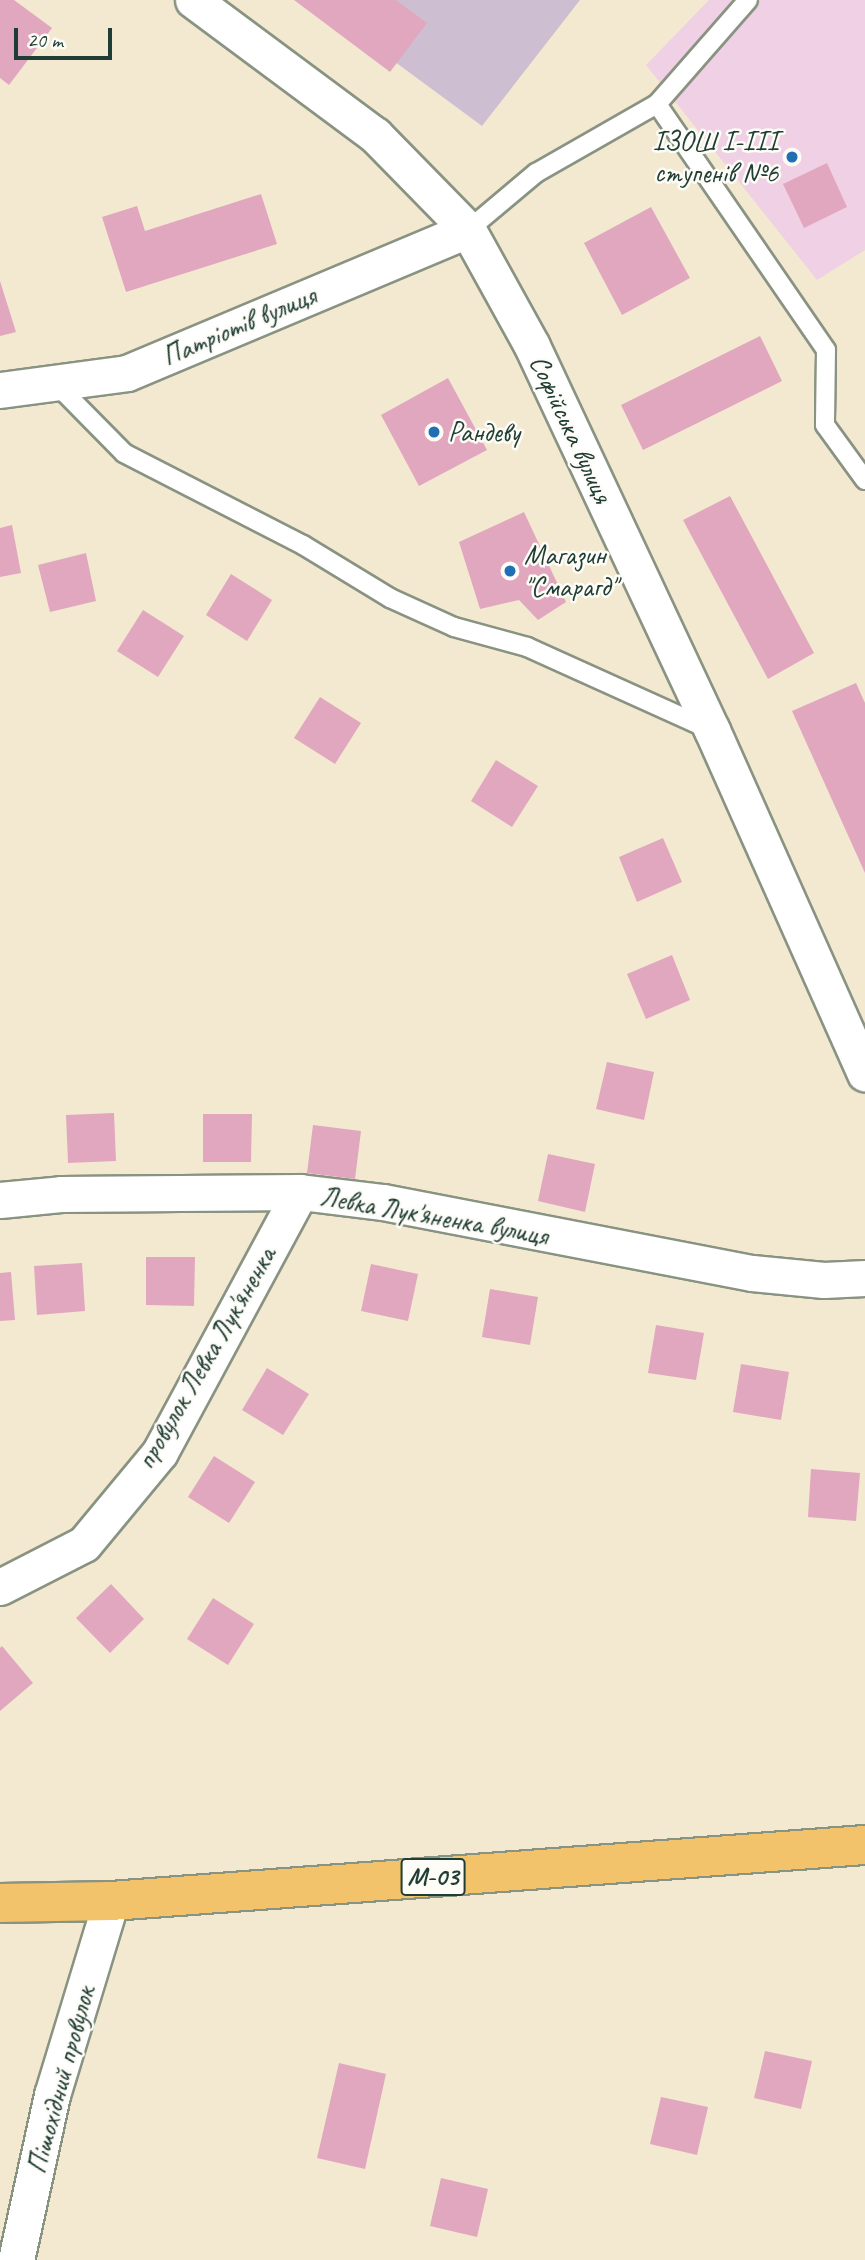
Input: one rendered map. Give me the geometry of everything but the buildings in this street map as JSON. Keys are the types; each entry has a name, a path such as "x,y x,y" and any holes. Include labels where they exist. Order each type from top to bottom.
{"highway":[{"name":"М-03","path":"0,1903 111,1901 865,1845"}],"street":[{"name":"Софійська вулиця","path":"193,0 375,135 468,230 532,346 712,730 865,1074"},
{"name":"Патріотів вулиця","path":"0,390 57,385 127,373 468,230"},
{"name":"Левка Лук'яненка вулиця","path":"0,1200 61,1194 300,1192 383,1202 752,1273 824,1280 865,1278"},
{"name":"провулок Левка Лук'яненка","path":"0,1587 84,1544 160,1452 300,1192"},
{"name":"Пішохідний провулок","path":"16,2260 52,2095 111,1901"}],"lane":[{"path":"468,230 536,173 657,104 748,0"},
{"path":"657,104 825,350 825,425 865,480"},
{"path":"57,385 124,453 303,545 390,598 454,627 527,647 712,730"}],"shaded area":[{"path":"311,0 580,0 482,126"},
{"name":"ІЗОШ І-ІІІ ступенів №6","path":"709,0 865,0 865,250 817,280 646,65"}],"place":[{"name":"ІЗОШ І-ІІІ ступенів №6","path":"792,157"},
{"name":"Рандеву","path":"434,432"},
{"name":"Магазин \"Смарагд\"","path":"510,571"}]}
